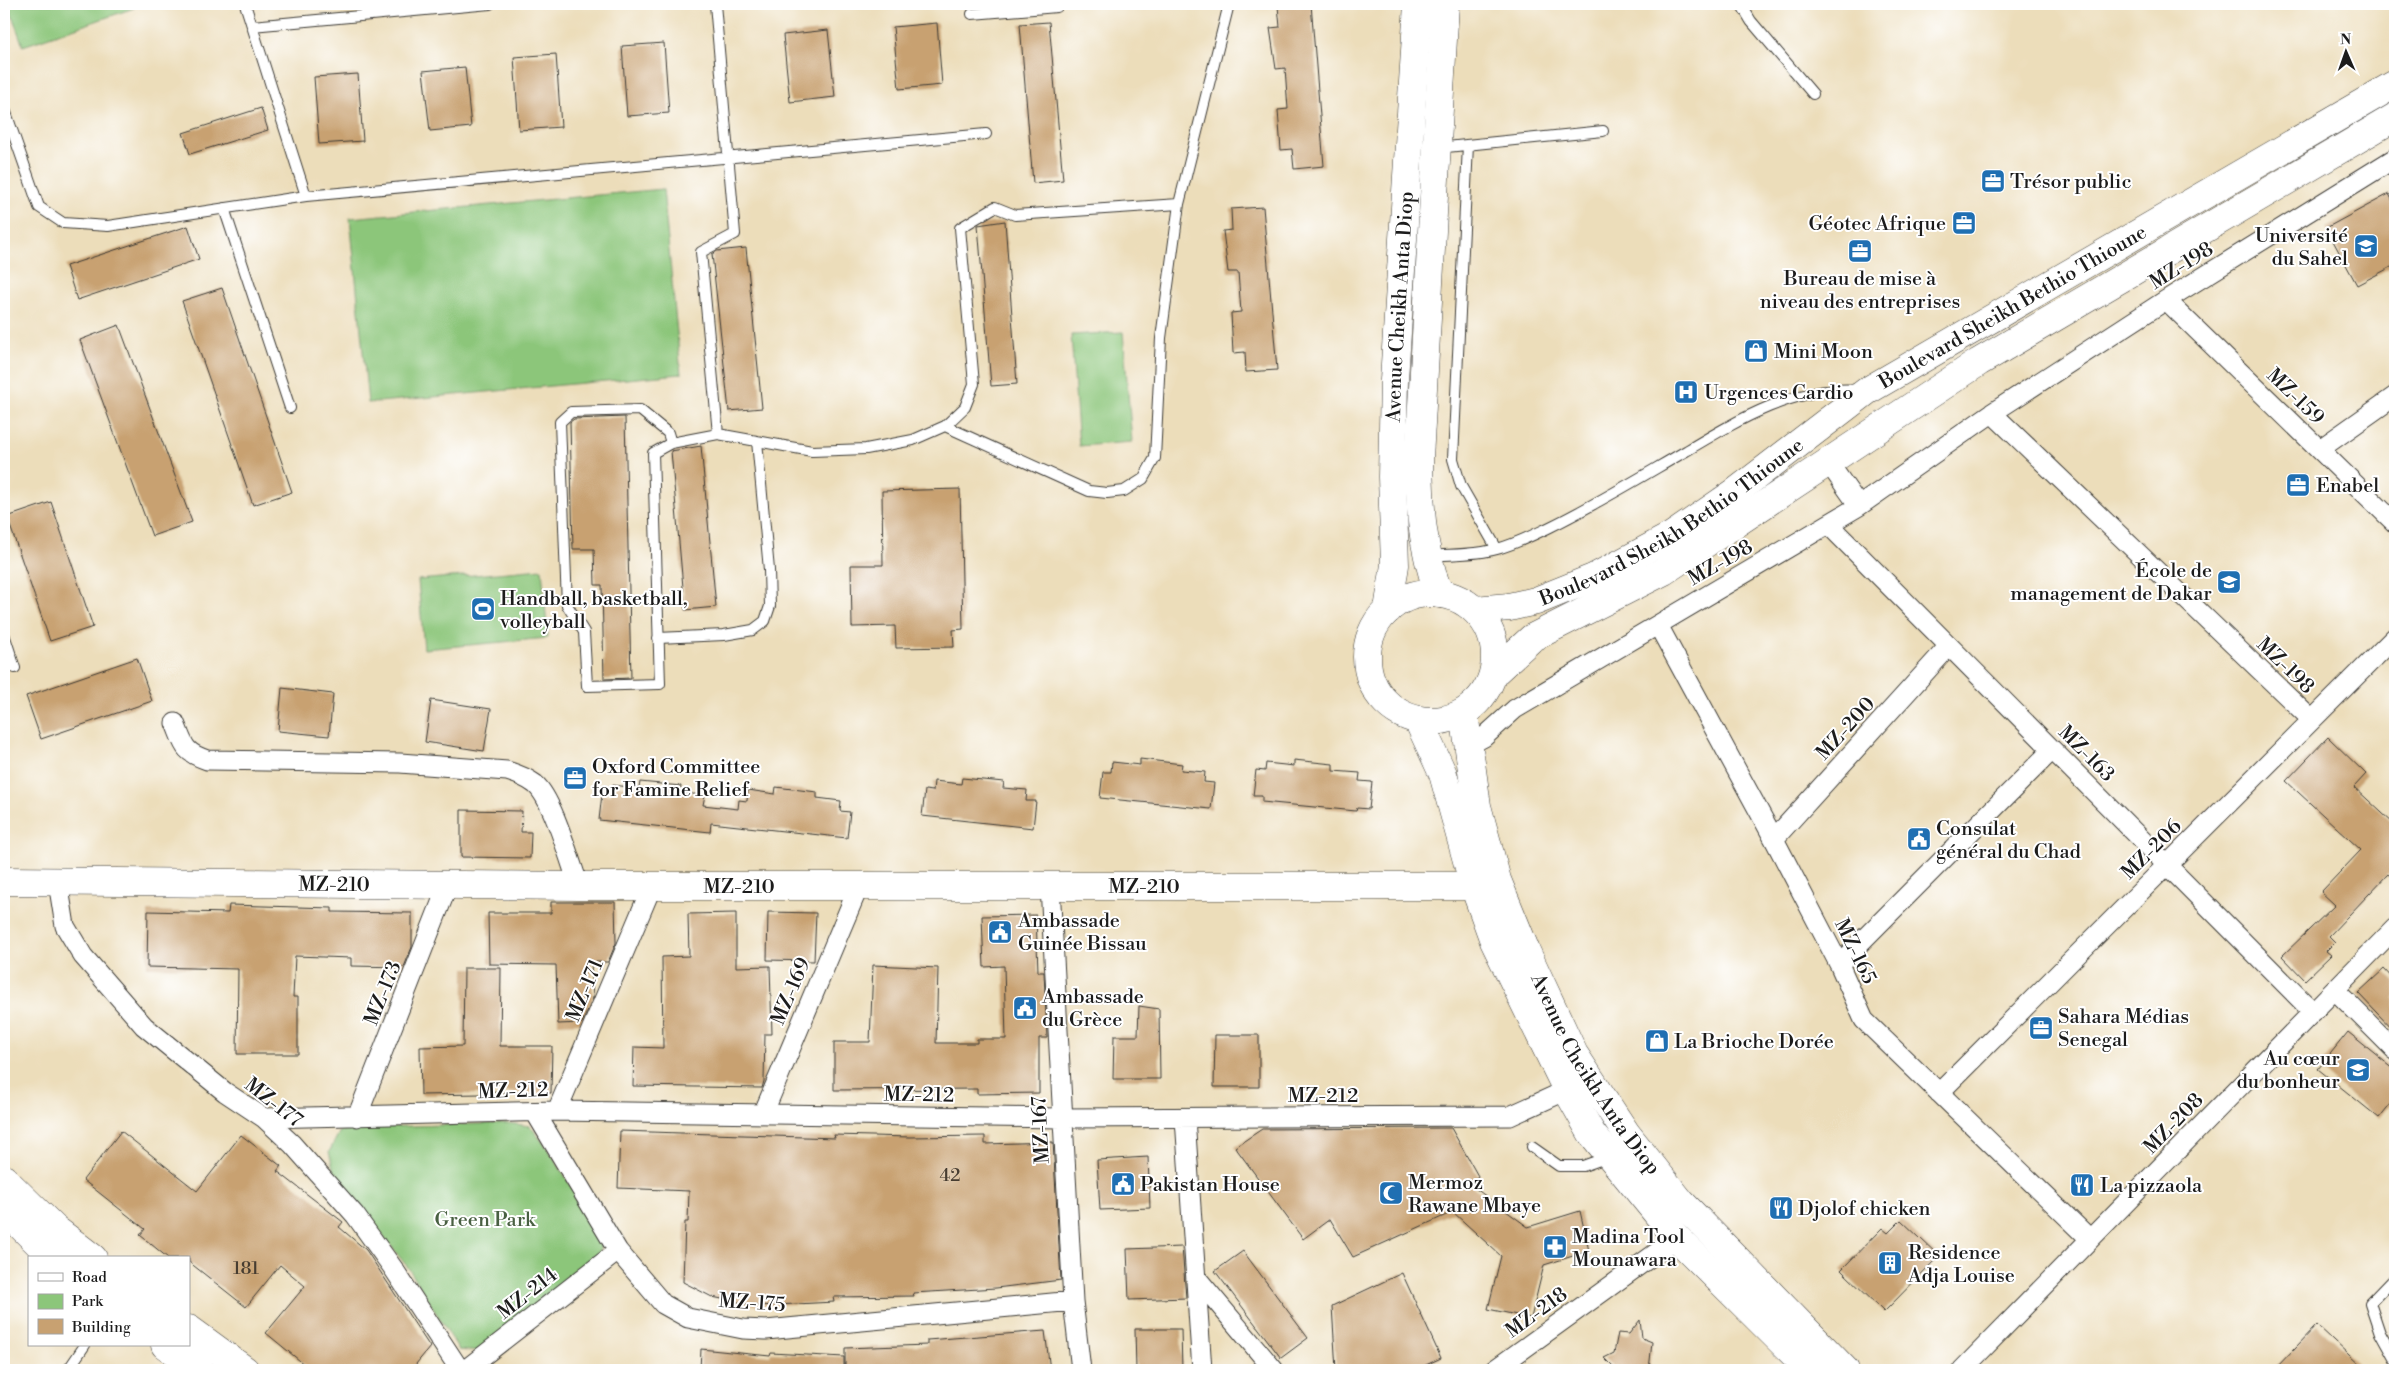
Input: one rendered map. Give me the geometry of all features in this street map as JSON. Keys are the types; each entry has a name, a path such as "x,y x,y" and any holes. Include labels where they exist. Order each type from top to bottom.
{"main road":[{"name":"Avenue Cheikh Anta Diop","path":"1388,610 1395,565 1392,477 1394,380 1418,4"},
{"name":"Avenue Cheikh Anta Diop","path":"1439,594 1426,556 1420,516 1419,458 1445,4"},
{"name":"Boulevard Sheikh Bethio Thioune","path":"1475,610 1509,607 1536,601 1593,578 1673,535 1734,493 1867,391 2395,84"},
{"name":"Boulevard Sheikh Bethio Thioune","path":"1494,673 1532,638 1664,571 1979,362 2395,117"},
{"path":"1421,594 1439,594 1464,602 1475,610 1486,623 1493,639 1494,673 1487,688 1477,702 1464,712 1434,721 1418,720 1400,713 1384,700 1373,683 1367,664 1369,644 1376,626 1388,610 1403,600 1421,594"},
{"name":"Avenue Cheikh Anta Diop","path":"1464,712 1467,746 1481,825 1496,880 1555,1017 1579,1063 1626,1133 1681,1202 1845,1370"},
{"name":"Avenue Cheikh Anta Diop","path":"1418,720 1445,781 1474,886 1504,966 1567,1090 1592,1134 1677,1238 1810,1370"},
{"name":"MZ-210","path":"4,881 579,886 1474,886"},
{"path":"4,1179 54,1228 91,1256"},
{"path":"4,1210 40,1245 55,1256"},
{"path":"190,1330 245,1370"},
{"path":"166,1346 200,1370"}],"street":[{"name":"MZ-198","path":"1467,746 1484,737 1515,709 1860,506 1992,413 2166,300 2395,158"},
{"name":"MZ-159","path":"2166,300 2395,523"},
{"path":"2320,449 2395,396"},
{"name":"MZ-198","path":"1992,413 2312,720"},
{"path":"1828,462 1860,506"},
{"name":"MZ-163","path":"1829,525 2313,1012"},
{"name":"MZ-165","path":"1658,625 1774,839 1839,964 1864,1020 2090,1239"},
{"name":"MZ-206","path":"1939,1093 2395,637"},
{"name":"MZ-200","path":"1774,839 1949,646"},
{"path":"176,723 185,749 192,755 206,760 400,763 507,771 520,775 535,784 546,796 579,886"},
{"path":"1839,964 2052,750"},
{"name":"MZ-177","path":"58,882 65,926 83,956 144,1026 225,1092 264,1118 292,1144 355,1215 393,1268 460,1370"},
{"name":"MZ-173","path":"357,1117 448,885"},
{"name":"MZ-171","path":"557,1111 652,886"},
{"name":"MZ-169","path":"763,1114 858,886"},
{"name":"MZ-167","path":"1050,886 1073,1301 1081,1370"},
{"name":"MZ-208","path":"1962,1370 2395,928"},
{"path":"2335,990 2395,1050"},
{"name":"MZ-212","path":"264,1118 557,1111 1062,1118 1510,1116 1567,1090"},
{"name":"MZ-175","path":"535,1112 618,1251 662,1304 688,1318 743,1329 766,1330 1073,1301"},
{"path":"1185,1118 1202,1370"},
{"name":"MZ-218","path":"1494,1370 1677,1238"},
{"name":"MZ-214","path":"465,1370 618,1251"},
{"path":"1196,1277 1274,1370"}],"lane":[{"path":"245,4 306,196"},
{"path":"252,26 490,4"},
{"path":"715,4 735,234 702,252 718,434"},
{"path":"972,14 1057,7 1056,4"},
{"path":"945,426 1089,491 1107,494 1124,491 1143,479 1155,458 1161,338 1179,204 1228,4"},
{"path":"1741,4 1751,21 1813,94"},
{"path":"4,107 39,207 63,223 108,226 306,196 986,134"},
{"path":"1436,148 1603,132"},
{"path":"1468,145 1453,459 1461,486 1497,549"},
{"path":"671,443 668,433 640,410 571,412 560,422 567,604 584,632 587,686 660,684 653,453 671,443 718,434 812,451 866,449 913,440 945,426 965,407 974,384 960,228 994,207 1015,215 1179,204"},
{"path":"224,208 290,408"},
{"path":"1426,556 1497,549 1590,508 1710,436 1769,406 1816,392 1839,388 1867,391"},
{"path":"658,638 754,630 765,621 770,606 769,570 757,441"},
{"path":"4,634 15,668"},
{"path":"1532,1147 1559,1166 1583,1166 1610,1157"},
{"path":"2395,1277 2370,1303 2377,1326 2395,1360"},
{"path":"68,1370 84,1346"}],"green space":[{"path":"8,4 132,4 134,8 23,46"},
{"path":"663,189 681,374 368,403 350,218"},
{"path":"1123,332 1132,442 1079,446 1071,335"},
{"name":"Handball, basketball, volleyball","path":"542,569 548,638 424,649 418,580"},
{"name":"Green Park","path":"507,1123 530,1126 549,1150 601,1235 600,1252 566,1283 480,1352 459,1350 409,1269 335,1175 329,1152 340,1131 380,1127"}],"building":[{"path":"1311,4 1324,166 1294,169 1292,149 1281,150 1278,110 1288,109 1285,68 1276,69 1270,28 1280,27 1278,6"},
{"path":"1049,22 1063,180 1033,183 1020,24"},
{"path":"937,23 942,85 899,89 893,27"},
{"path":"828,30 835,97 790,102 783,35"},
{"path":"664,43 669,113 627,116 622,46"},
{"path":"556,54 561,127 519,130 514,57"},
{"path":"465,67 471,127 430,131 423,71"},
{"path":"358,74 363,141 319,144 314,77"},
{"path":"261,108 268,130 190,154 183,133"},
{"name":"Université du Sahel","path":"2389,194 2395,205 2395,265 2357,285 2326,228"},
{"path":"1263,207 1277,370 1246,372 1245,352 1233,353 1231,313 1241,312 1238,272 1228,272 1223,231 1232,230 1231,209"},
{"path":"1005,221 1017,384 991,386 978,225"},
{"path":"188,226 199,259 77,300 66,266"},
{"path":"746,248 762,408 729,411 712,254 717,251"},
{"path":"222,288 292,492 253,505 182,301"},
{"path":"119,325 192,522 152,536 80,340"},
{"path":"625,417 631,678 604,679 602,585 595,585 594,549 573,549 570,422 574,419"},
{"path":"701,446 716,607 685,610 671,451"},
{"path":"960,489 963,629 953,630 954,647 896,648 895,626 852,627 851,565 883,565 882,491"},
{"path":"51,502 93,627 50,641 7,517"},
{"path":"137,658 152,701 41,739 26,696"},
{"path":"282,688 333,694 329,736 278,731"},
{"path":"431,700 491,709 484,751 425,742"},
{"path":"2328,737 2366,774 2354,787 2395,825 2395,881 2388,874 2329,936 2335,942 2326,951 2331,955 2305,980 2282,956 2335,905 2321,892 2361,850 2286,781"},
{"path":"1140,759 1182,764 1181,770 1205,772 1204,782 1214,783 1211,809 1100,798 1103,772 1111,772 1112,762 1140,765"},
{"path":"1294,760 1333,764 1333,771 1360,773 1359,781 1372,782 1369,809 1357,808 1356,811 1262,802 1262,796 1253,796 1256,770 1265,771 1266,763 1294,766"},
{"path":"962,778 1004,782 1003,788 1027,790 1026,801 1036,801 1033,828 922,816 925,790 933,791 934,781 961,784"},
{"path":"640,782 681,786 680,793 705,795 703,805 738,809 739,800 747,801 748,790 775,794 776,787 817,792 817,798 841,801 840,811 850,812 847,838 711,823 710,832 599,820 602,794 611,795 612,785 639,788"},
{"path":"461,810 522,811 521,832 531,832 530,858 461,857"},
{"path":"551,902 615,902 616,943 608,962 591,962 593,998 582,1023 558,1024 556,965 489,964 488,913 551,913"},
{"path":"229,905 332,908 332,912 412,913 412,947 404,967 351,966 351,958 295,956 293,997 298,997 298,1054 237,1054 238,969 147,967 148,911 228,913"},
{"path":"768,912 816,913 814,961 767,960"},
{"path":"736,913 736,967 770,966 772,1034 765,1034 764,1081 762,1088 633,1086 634,1047 663,1048 662,957 689,956 688,914"},
{"path":"1036,915 1038,972 1044,972 1047,1038 1039,1038 1039,1093 977,1094 977,1089 834,1090 834,1042 870,1042 873,965 938,968 936,1043 977,1043 977,1039 1006,1039 1004,966 984,967 982,916"},
{"path":"464,968 501,968 500,1046 552,1046 551,1093 481,1092 481,1094 421,1095 420,1047 463,1046"},
{"path":"2384,969 2395,981 2395,1032 2358,993"},
{"path":"1139,1006 1159,1009 1160,1079 1113,1079 1114,1036 1138,1036"},
{"path":"2348,1032 2395,1070 2395,1098 2379,1118 2318,1069"},
{"path":"1215,1035 1259,1035 1259,1087 1214,1087"},
{"path":"1451,1128 1478,1176 1472,1186 1528,1227 1580,1211 1589,1251 1544,1265 1531,1318 1488,1309 1501,1256 1453,1212 1353,1257 1330,1219 1303,1239 1235,1147 1262,1129"},
{"path":"121,1131 197,1191 241,1135 281,1166 277,1171 343,1222 339,1227 366,1250 430,1347 411,1370 311,1370 266,1333 305,1286 280,1265 246,1307 190,1263 190,1256 166,1256 140,1235 145,1229 83,1180"},
{"path":"620,1131 835,1138 834,1135 985,1136 985,1144 1053,1142 1061,1280 996,1288 913,1293 914,1296 833,1297 834,1302 758,1306 712,1297 683,1282 685,1222 688,1222 689,1191 618,1188"},
{"name":"Pakistan House","path":"1148,1157 1150,1208 1100,1210 1097,1160"},
{"name":"Residence Adja Louise","path":"1901,1220 1939,1256 1884,1312 1841,1270 1882,1228 1888,1233"},
{"path":"1182,1247 1186,1298 1129,1300 1127,1249"},
{"path":"1243,1251 1308,1338 1281,1358 1215,1271"},
{"path":"1402,1273 1441,1358 1415,1370 1336,1370 1332,1306"},
{"path":"1640,1320 1642,1338 1652,1342 1649,1370 1616,1370 1604,1358 1614,1353 1618,1333 1629,1334"},
{"path":"2317,1325 2365,1370 2274,1370"},
{"path":"1135,1329 1181,1329 1182,1370 1136,1370"},
{"path":"1045,1331 1050,1370 845,1370 845,1348 927,1345 927,1340"},
{"path":"701,1349 770,1356 771,1353 844,1357 844,1370 700,1370"}],"place":[{"name":"Trésor public","path":"1993,181"},
{"name":"Géotec Afrique","path":"1964,223"},
{"name":"Université du Sahel","path":"2366,246"},
{"name":"Bureau de mise à niveau des entreprises","path":"1860,251"},
{"name":"Mini Moon","path":"1756,351"},
{"name":"Urgences Cardio","path":"1686,392"},
{"name":"Enabel","path":"2298,485"},
{"name":"École de management de Dakar","path":"2229,582"},
{"name":"Handball, basketball, volleyball","path":"483,609"},
{"name":"Oxford Committee for Famine Relief","path":"575,778"},
{"name":"Consulat général du Chad","path":"1919,839"},
{"name":"Ambassade Guinée Bissau","path":"1000,932"},
{"name":"Ambassade du Grèce","path":"1025,1008"},
{"name":"Sahara Médias Senegal","path":"2041,1028"},
{"name":"La Brioche Dorée","path":"1657,1041"},
{"name":"Au cœur du bonheur","path":"2358,1070"},
{"name":"Pakistan House","path":"1123,1184"},
{"name":"La pizzaola","path":"2082,1185"},
{"name":"Mermoz Rawane Mbaye","path":"1391,1193"},
{"name":"Djolof chicken","path":"1781,1208"},
{"name":"Madina Tool Mounawara","path":"1555,1247"},
{"name":"Residence Adja Louise","path":"1890,1263"}]}
